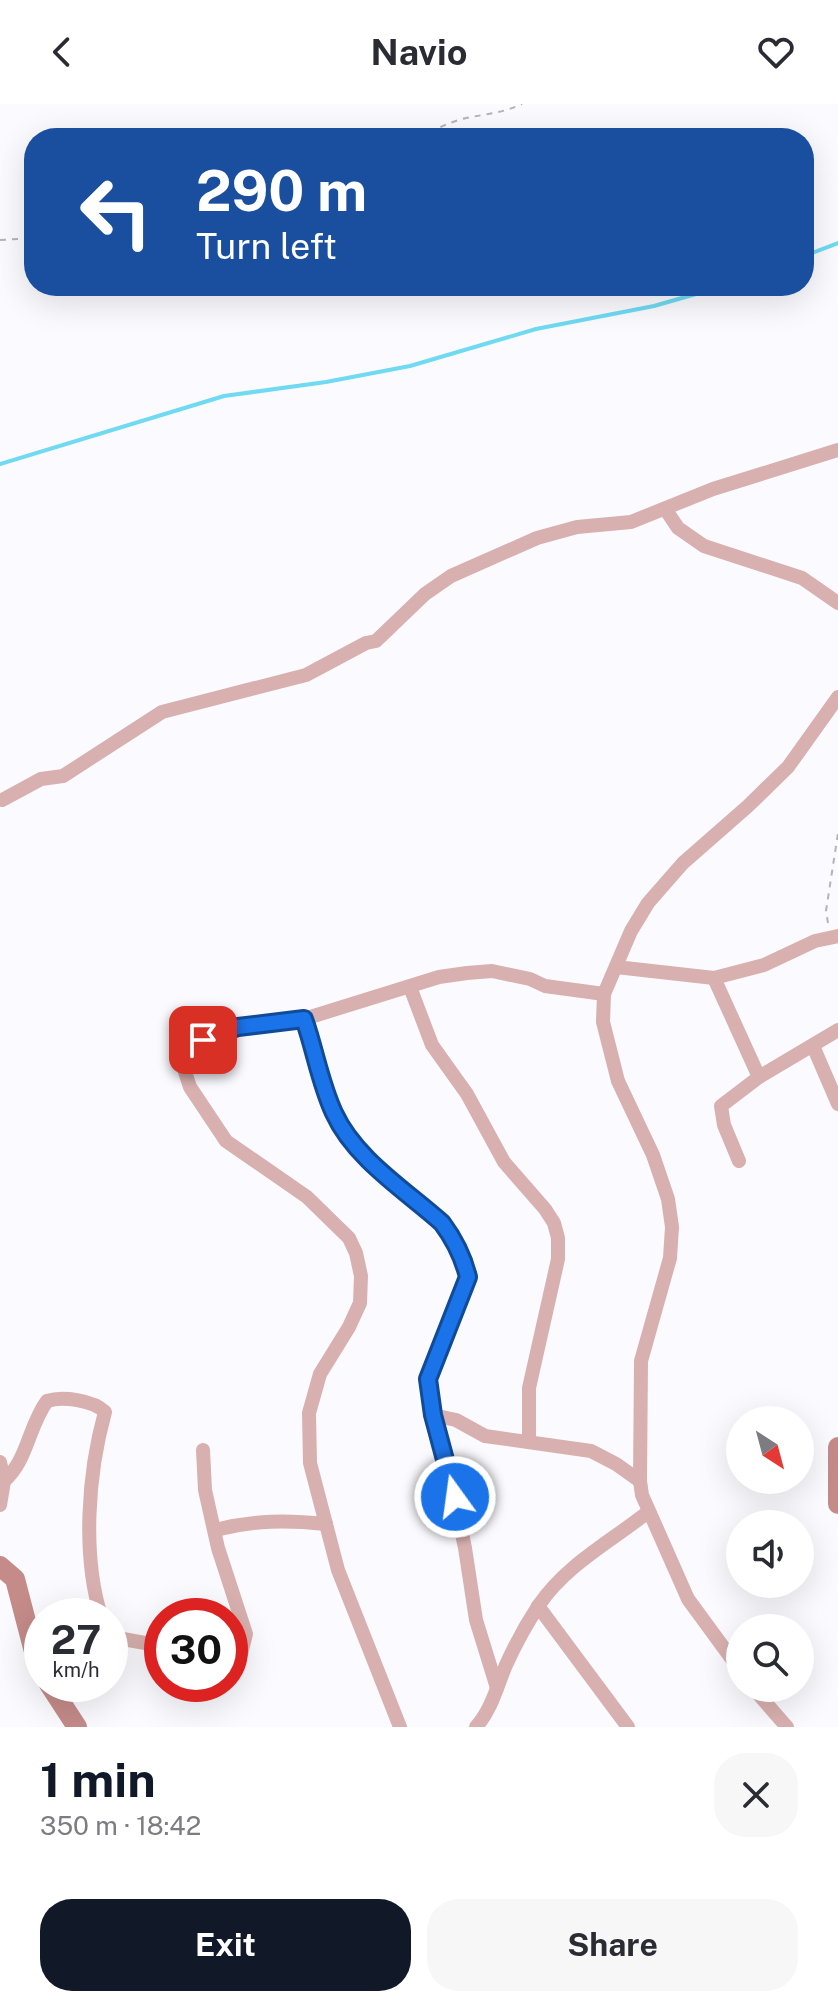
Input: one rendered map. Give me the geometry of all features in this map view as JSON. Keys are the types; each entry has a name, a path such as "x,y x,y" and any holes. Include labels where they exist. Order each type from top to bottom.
{"main road":[{"path":"838,1447 838,1504"},
{"path":"0,1566 15,1579 24,1614"},
{"path":"61,1702 77,1727"}],"street":[{"path":"2,800 41,779 63,776 162,712 306,675 366,643 376,641 425,594 451,576 537,538 577,527 631,522 713,489 838,450"},
{"path":"666,510 678,528 704,546 802,578 838,603"},
{"path":"726,1651 688,1599 648,1512 640,1481 641,1361 670,1258 672,1227 668,1199 653,1155 618,1081 603,1022 604,994 631,931 664,882 788,767 838,697"},
{"path":"616,967 714,978 764,965 799,946 834,937"},
{"path":"400,1727 338,1570 310,1463 309,1413 320,1374 360,1303 361,1276 356,1253 349,1238 307,1197 226,1141 190,1087 183,1057 193,1046 222,1031 304,1019 439,977 492,971 556,988 604,994"},
{"path":"714,978 759,1077"},
{"path":"410,987 432,1045 467,1094 504,1162 545,1209 554,1223 558,1238 558,1259 529,1388 529,1441"},
{"path":"304,1019 331,1105 342,1127 379,1169 442,1223 465,1264 468,1277 464,1290 428,1379 433,1415 449,1472 474,1596 476,1620 497,1688"},
{"path":"739,1161 724,1125 721,1106 759,1077 838,1030"},
{"path":"813,1046 838,1104"},
{"path":"4,1481 17,1470 40,1411 47,1401 69,1399 100,1407 105,1412 95,1449 91,1507 92,1577 97,1598"},
{"path":"433,1415 456,1420 485,1436 591,1451 640,1481"},
{"path":"203,1450 205,1490 218,1548 234,1598"},
{"path":"0,1462 4,1481 0,1505"},
{"path":"482,1725 506,1664 538,1606 569,1570 648,1512"},
{"path":"215,1530 276,1520 326,1524"},
{"path":"538,1606 628,1727"},
{"path":"765,1702 787,1727"}],"path":[{"path":"439,128 468,118 494,115 522,104"},
{"path":"0,240 24,239"},
{"path":"834,937 826,911 838,833"}],"waterway":[{"path":"814,252 838,243"},
{"path":"0,464 224,396 326,382 410,366 536,329 689,296"}],"route":[{"path":"203,1040 238,1027 304,1019 334,1114 342,1127 379,1169 442,1223 449,1233 468,1277 428,1379 433,1415 455,1497"}]}
